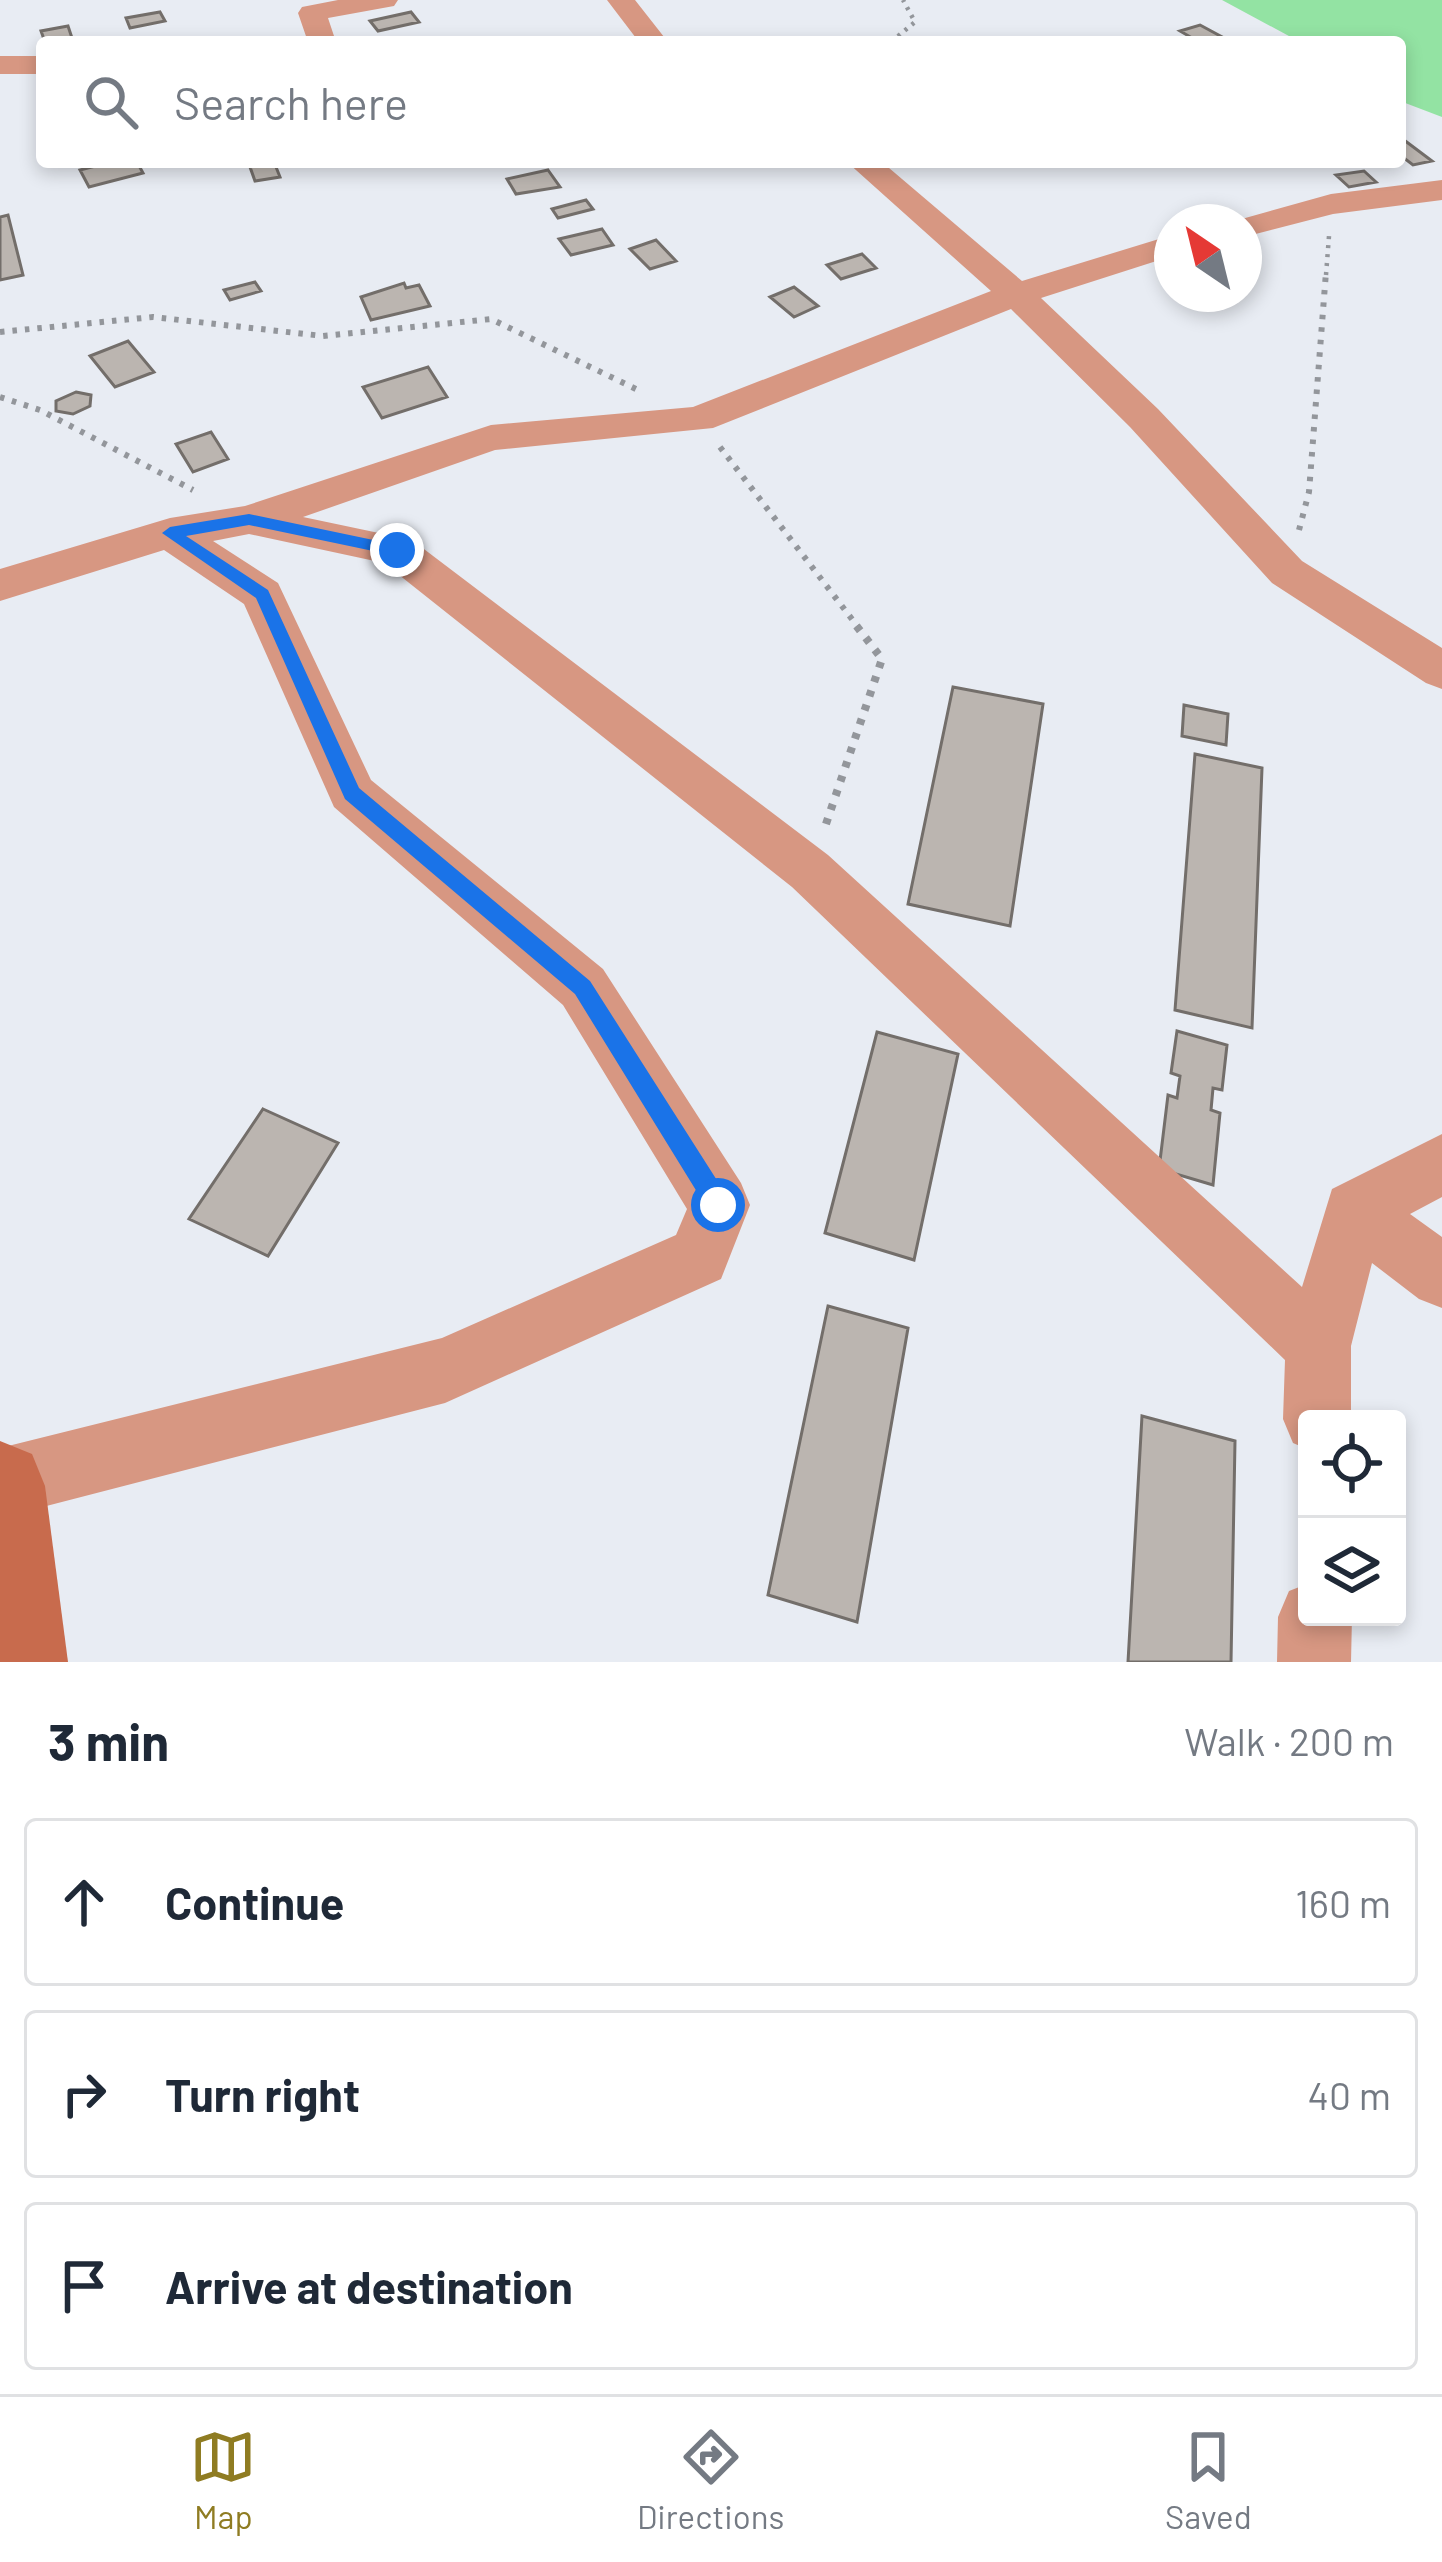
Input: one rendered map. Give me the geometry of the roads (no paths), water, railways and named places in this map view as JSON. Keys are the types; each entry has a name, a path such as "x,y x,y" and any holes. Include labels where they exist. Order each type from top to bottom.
{"street":[{"path":"320,36 312,13 384,0"},
{"path":"621,0 649,36"},
{"path":"0,65 36,65"},
{"path":"870,168 1016,294 1144,418 1287,572 1442,671"},
{"path":"1262,222 1331,204 1442,190"},
{"path":"0,585 170,533 249,520 491,438 699,419 1016,294 1154,251"},
{"path":"249,520 397,550 810,871 1318,1346"},
{"path":"20,1662 0,1485 445,1370 699,1257 718,1205 583,987 352,793 262,594 170,533"},
{"path":"1317,1410 1318,1346 1354,1211 1442,1164"},
{"path":"1354,1211 1442,1276"},
{"path":"1314,1662 1315,1626"}]}
